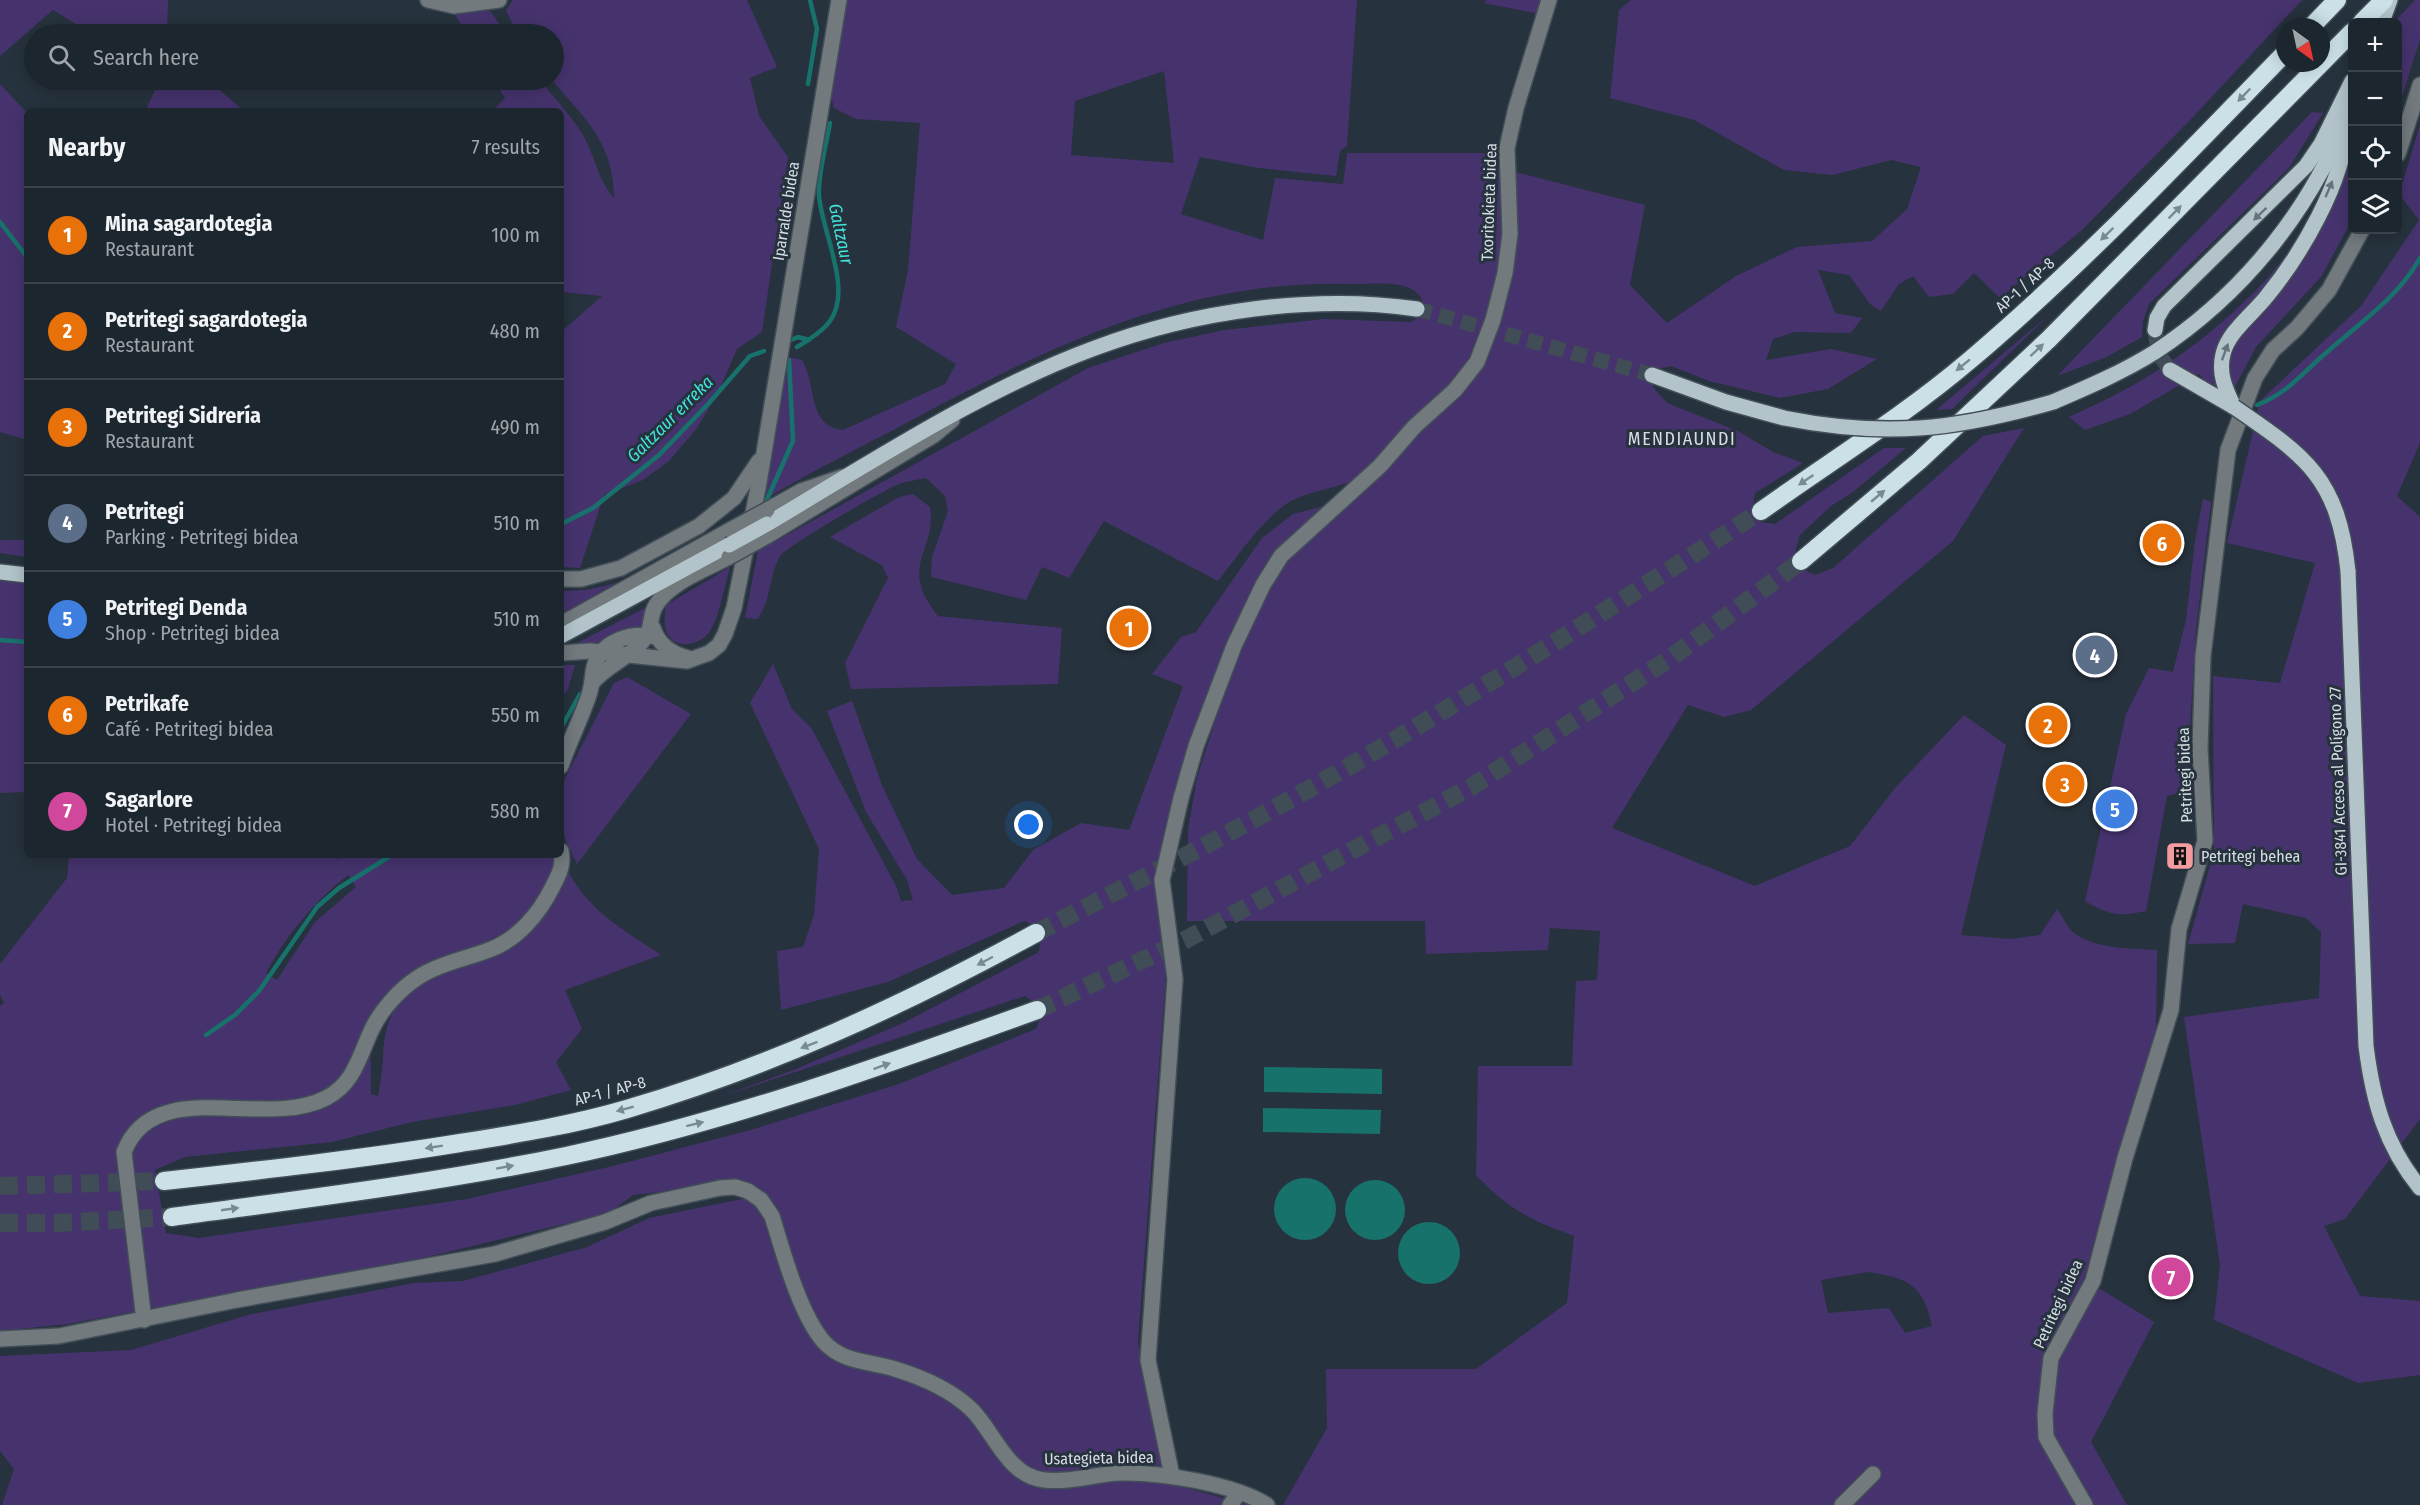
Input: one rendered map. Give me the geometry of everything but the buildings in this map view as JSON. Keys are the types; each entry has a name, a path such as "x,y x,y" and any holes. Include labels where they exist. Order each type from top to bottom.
{"highway":[{"path":"2319,18 2337,0"},
{"path":"2366,18 2384,0"},
{"path":"1801,561 1919,461 2049,339 2348,36"},
{"name":"AP-1 / AP-8","path":"1761,511 1892,422 1969,361 2046,294 2276,62"},
{"name":"AP-1 / AP-8","path":"164,1181 351,1161 518,1134 625,1109 721,1078 825,1039 934,988 1036,933"},
{"path":"172,1216 414,1184 567,1156 722,1117 866,1072 1037,1010"}],"main road":[{"path":"2383,18 2390,0"},
{"path":"2155,330 2157,318 2164,306 2306,166 2321,144 2348,89"},
{"path":"1652,375 1726,402 1832,428 1880,431 1940,427 1989,420 2053,402 2106,380 2156,351 2227,295 2291,222 2322,173 2348,115"},
{"path":"2234,407 2220,370 2223,353 2232,337 2279,282 2308,235 2330,189 2346,147 2346,121"},
{"path":"564,634 730,544 764,518 1046,368 1095,348 1142,333 1238,312 1359,303 1417,309"},
{"name":"GI-3841 Acceso al Polígono 27","path":"2170,370 2234,407 2288,444 2318,475 2340,518 2348,571 2366,1047 2371,1085 2380,1121 2392,1149 2420,1188"},
{"path":"0,572 24,575"}],"street":[{"path":"428,0 454,6 499,0"},
{"name":"Iparralde bidea","path":"767,427 839,0"},
{"name":"Txoritokieta bidea","path":"1172,1476 1148,1360 1175,979 1162,880 1196,746 1234,646 1258,595 1281,555 1345,497 1455,390 1477,362 1493,320 1505,273 1510,234 1507,148 1516,108 1549,0"},
{"path":"2402,139 2420,85"},
{"name":"Petritegi bidea","path":"2085,1505 2046,1437 2045,1413 2051,1358 2092,1281 2125,1158 2170,1010 2179,929 2205,841 2200,748 2203,656 2228,450 2255,378 2273,350 2297,328 2329,290 2360,234"},
{"path":"747,538 764,518 934,435 966,410"},
{"path":"764,518 764,453 767,427"},
{"path":"685,534 736,492 767,427"},
{"path":"564,579 581,579 621,568 685,534 720,512 764,453"},
{"path":"736,492 764,518"},
{"path":"564,653 603,652 676,662 697,658 714,650 725,634 734,608 747,538 745,517 736,492"},
{"path":"720,512 731,512 745,517"},
{"path":"564,623 730,544"},
{"path":"593,679 628,655 652,633 654,610 658,602 730,544"},
{"path":"564,758 603,652 624,637 652,633 676,654 697,658"},
{"path":"577,651 587,662 593,679"},
{"path":"0,1339 59,1336 144,1320 124,1152 134,1133 159,1114 177,1108 278,1111 301,1108 326,1098 347,1084 373,1027 404,988 418,977 491,949 527,926 546,900 564,865 563,858"},
{"name":"Usategieta bidea","path":"144,1320 237,1300 495,1254 605,1222 651,1203 720,1188 735,1187 748,1191 761,1200 772,1216 812,1326 838,1355 894,1368 952,1394 985,1424 1001,1451 1021,1470 1042,1480 1120,1473 1172,1476 1235,1499 1267,1505"},
{"path":"1842,1505 1873,1474"}],"shaded area":[{"path":"0,0 168,0 167,24 76,24 53,10 37,24 24,24 24,35 0,56"},
{"path":"513,0 747,0 777,67 750,78 759,116 788,157 762,332 737,349 718,393 697,428 669,461 643,480 604,495 580,568 564,567 564,329 602,296 564,292 564,109 579,128 604,184 614,198 612,178 609,162 595,133 560,90 564,90 564,24 512,24 506,10"},
{"path":"847,0 1357,0 1347,146 1340,151 1336,176 1259,168 1200,157 1181,214 1263,240 1275,178 1343,184 1347,153 1503,153 1503,238 1500,267 1488,323 1461,373 1359,478 1301,497 1284,506 1253,536 1218,581 1104,521 1069,578 1042,567 1026,600 931,577 932,557 948,511 945,496 926,478 890,488 787,550 777,563 762,612 757,619 745,618 758,551 1088,368 1164,343 1224,330 1324,319 1411,322 1426,312 1419,295 1413,290 1405,286 1386,283 1289,285 1231,293 1175,306 1120,323 1013,368 818,469 764,500 789,357 802,360 807,370 818,413 832,427 843,430 945,384 956,364 896,327 908,270 920,123 856,119 834,108 831,97","holes":["1164,71 1174,163 1071,155 1075,101"]},
{"path":"1487,0 1543,0 1540,14 1484,3"},
{"path":"1631,0 2302,0 2285,18 2276,18 2276,28 2194,116 2082,230 2000,298 1974,273 1953,294 1929,297 1913,276 1899,284 1881,311 1870,304 1849,275 1818,270 1835,313 1862,318 1851,333 1795,332 1773,339 1766,360 1831,349 1877,359 1828,389 1780,398 1709,381 1671,366 1653,370 1653,387 1667,403 1738,431 1773,452 1803,463 1755,493 1753,507 1761,522 1775,524 1884,448 1906,448 1853,492 1831,506 1800,535 1794,555 1802,569 1815,575 1833,568 1983,436 2024,428 1953,541 1751,710 1724,717 1688,705 1612,828 1755,886 1850,846 1895,788 1964,715 2006,745 1961,935 2011,939 2040,935 2057,909 2070,929 2088,941 2111,947 2157,950 2156,1030 2084,1279 2154,1322 2091,1442 2127,1505 1283,1505 1327,1428 1326,1369 1476,1369 1567,1303 1574,1236 1520,1212 1499,1197 1476,1175 1478,1066 1572,1066 1576,981 1597,980 1600,931 1550,928 1548,950 1426,954 1425,921 1187,921 1188,829 1197,778 1232,668 1273,582 1294,554 1350,502 1492,337 1515,172 1645,205 1630,285 1667,323 1736,276 1797,247 1872,241 1907,209 1921,167 1891,160 1833,175 1784,170 1694,120 1610,98 1619,10","holes":["1868,1272 1894,1277 1919,1292 1932,1326 1905,1333 1889,1308 1828,1313 1821,1280"]},
{"path":"2415,0 2420,0 2420,40 2402,96 2402,18 2398,18"},
{"path":"485,9 491,12 499,24 461,24 454,13"},
{"path":"0,84 24,110 24,439 0,432"},
{"path":"155,90 220,90 241,108 146,108"},
{"path":"500,90 548,90 563,108 495,108 505,98"},
{"path":"2312,112 2323,113 2289,168 2149,304 2143,321 2142,337 2107,357 2057,376"},
{"path":"2420,125 2420,443 2397,496 2420,517 2420,1119 2345,1219 2324,1226 2360,1296 2420,1301 2420,1375 2358,1383 2214,1320 2220,1265 2184,1017 2319,998 2321,932 2306,918 2243,904 2235,943 2188,944 2214,851 2213,676 2280,683 2315,563 2227,543 2260,401 2361,306 2419,220 2402,198 2402,184"},
{"path":"2348,145 2348,227 2321,277 2256,347 2226,404 2199,374 2130,414 2085,430 2069,417 2147,377 2211,332 2250,296 2283,259 2330,184"},
{"path":"2050,314 1952,409 1936,410"},
{"path":"913,494 930,507 931,523 919,571 920,584 926,599 938,616 1062,628 1058,684 851,689 845,663 888,578 882,565 830,537 899,497"},
{"path":"2203,499 2211,502 2196,630 2186,791 2167,796 2146,911 2114,914 2085,901 2126,714 2149,668 2173,672 2186,620 2195,540"},
{"path":"1328,505 1279,549 1179,779 1155,884 1166,973 1138,1342 1165,1482 1248,1505 2,1505 14,1469 0,1451 0,1356 131,1350 248,1315 414,1283 463,1281 587,1247 649,1218 767,1194 750,1182 633,1195 609,1213 423,1258 68,1324 0,1331 0,1006 4,1003 0,995 0,964 67,878 69,858 562,858 579,889 590,902 615,924 661,955 565,990 582,1029 556,1062 571,1090 515,1105 412,1122 332,1142 185,1157 155,1170 166,1233 199,1238 467,1199 613,1166 754,1129 899,1084 1036,1029 1044,1009 1025,996 714,1099 796,1069 903,1023 1039,952 1042,929 1024,921 888,982 781,1010 777,951 803,947 814,915 819,849 750,703 773,664 792,709 812,729 896,886 901,901 913,900 907,880 866,812 827,711 852,701 882,785 917,859 952,895 1004,888 1033,850 1081,823 1129,830 1183,686 1152,674 1181,637 1196,632 1262,538 1293,514","holes":["348,875 356,887 315,922 277,980 266,973 302,919 324,896","408,973 426,980 409,994 390,1019 386,1032 378,1096 371,1094 370,1015"]},
{"path":"0,540 24,540 24,557 0,553"},
{"path":"730,567 717,616 706,636 695,643 688,644 671,639 665,627 666,605"},
{"path":"0,579 24,583 24,792 0,793"},
{"path":"616,583 564,613 564,591 587,590"},
{"path":"645,608 644,628 624,630 601,646 575,644"},
{"path":"564,665 575,665 564,695"},
{"path":"627,677 691,714 577,864 564,834 564,780 614,683"},
{"path":"1264,1067 1382,1069 1382,1094 1264,1092"},
{"path":"1263,1108 1381,1110 1380,1134 1263,1132"},
{"path":"1299,1178 1311,1178 1327,1187 1334,1197 1336,1209 1334,1221 1327,1231 1311,1240 1299,1240 1288,1235 1279,1226 1274,1215 1274,1203 1279,1192 1288,1183"},
{"path":"1375,1180 1392,1185 1400,1193 1405,1210 1400,1227 1392,1235 1375,1240 1358,1235 1350,1227 1345,1210 1350,1193 1358,1185"},
{"path":"1429,1222 1446,1227 1451,1231 1455,1236 1460,1253 1455,1270 1451,1275 1446,1279 1429,1284 1412,1279 1407,1275 1403,1270 1398,1253 1403,1236 1407,1231 1412,1227"}],"waterway":[{"name":"Galtzaur","path":"808,84 817,29 810,0"},
{"name":"Galtzaur","path":"797,347 823,329 836,308 837,277 819,196 821,169 830,123"},
{"path":"0,222 24,253"},
{"path":"2257,405 2286,389 2377,309 2401,286 2420,258"},
{"name":"Galtzaur erreka","path":"791,340 798,337 809,340"},
{"name":"Galtzaur erreka","path":"564,522 593,508 659,455 750,356 764,351"},
{"path":"765,504 793,441 789,360"},
{"name":"Galtzaur erreka","path":"0,640 24,642"},
{"path":"564,723 580,694"},
{"path":"206,1035 235,1015 259,991 317,907 339,888 387,858"}],"tunnel":[{"path":"1417,309 1652,375"},
{"path":"2155,330 2158,353 2170,370"},
{"path":"1036,933 1223,836 1380,749 1572,632 1761,511"},
{"path":"1037,1010 1185,940 1471,787 1669,659 1801,561"},
{"path":"0,1186 164,1181"},
{"path":"0,1223 56,1223 172,1217"}],"place":[{"name":"Petrikafe","path":"2162,543"},
{"name":"Mina sagardotegia","path":"1129,628"},
{"name":"Petritegi","path":"2095,655"},
{"name":"Petritegi sagardotegia","path":"2048,725"},
{"name":"Petritegi Sidrería","path":"2065,784"},
{"name":"Petritegi Denda","path":"2115,809"},
{"name":"Petritegi behea","path":"2180,856"},
{"name":"Sagarlore","path":"2171,1277"}],"district":[{"name":"MENDIAUNDI","path":"1682,439"}]}
